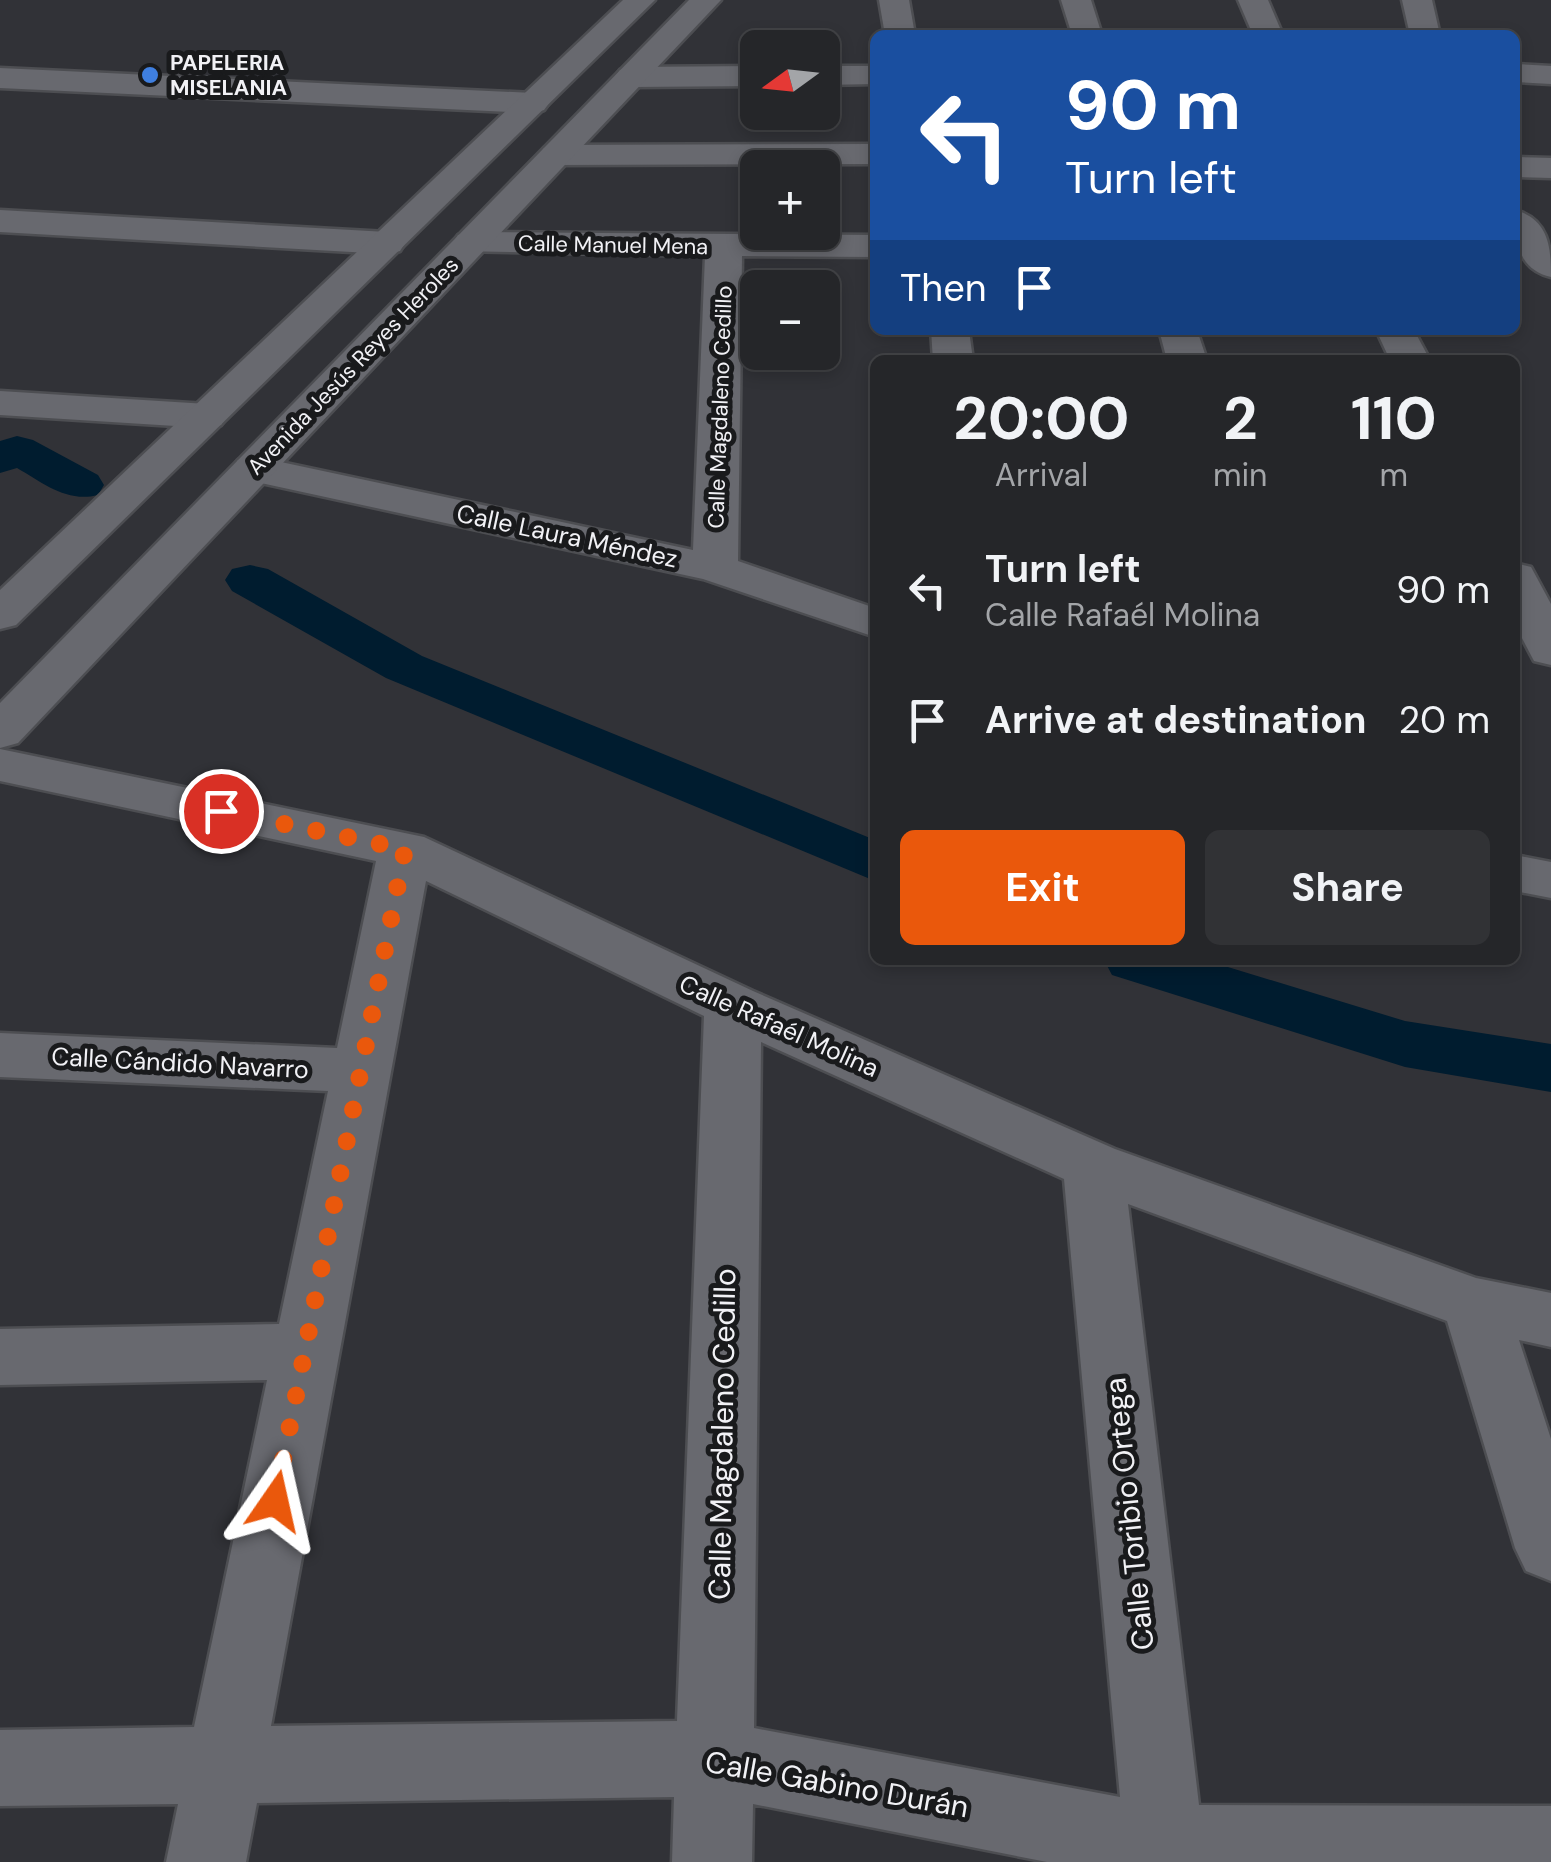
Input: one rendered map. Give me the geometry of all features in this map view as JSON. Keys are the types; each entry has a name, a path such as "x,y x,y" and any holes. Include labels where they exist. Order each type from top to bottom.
{"street":[{"path":"0,615 640,0"},
{"name":"Avenida Jesús Reyes Heroles","path":"0,732 706,0"},
{"path":"894,0 899,30"},
{"path":"1076,0 1085,30"},
{"path":"1253,0 1266,30"},
{"path":"1417,0 1424,30"},
{"path":"1520,73 1551,75"},
{"path":"632,76 740,76"},
{"path":"840,76 870,76"},
{"path":"0,78 532,103"},
{"path":"556,155 870,154"},
{"path":"1520,167 1551,168"},
{"path":"0,222 387,243"},
{"path":"1520,228 1551,269"},
{"name":"Calle Manuel Mena","path":"472,243 870,246"},
{"name":"Calle Magdaleno Cedillo","path":"716,568 724,247"},
{"path":"1520,271 1551,269"},
{"path":"0,403 207,416"},
{"name":"Calle Laura Méndez","path":"254,469 716,568 870,621"},
{"path":"1520,586 1551,650"},
{"name":"Calle Rafaél Molina","path":"0,766 405,849 733,1006 1093,1166 1474,1304 1551,1320"},
{"path":"206,1862 222,1763 405,849"},
{"path":"1520,874 1551,880"},
{"name":"Calle Magdaleno Cedillo","path":"712,1862 733,1006"},
{"name":"Calle Cándido Navarro","path":"0,1055 361,1071"},
{"name":"Calle Toribio Ortega","path":"1093,1166 1165,1853"},
{"path":"1474,1304 1551,1548"},
{"path":"0,1357 306,1351"},
{"name":"Calle Gabino Durán","path":"0,1768 713,1758 1165,1853 1551,1846"}],"waterway":[{"path":"0,459 17,450 81,485"},
{"path":"250,580 404,667 870,860"},
{"path":"1150,965 1405,1044 1551,1068"}],"place":[{"name":"PAPELERIA MISELANIA","path":"150,75"}],"route":[{"path":"221,811 405,849 275,1501"}]}
